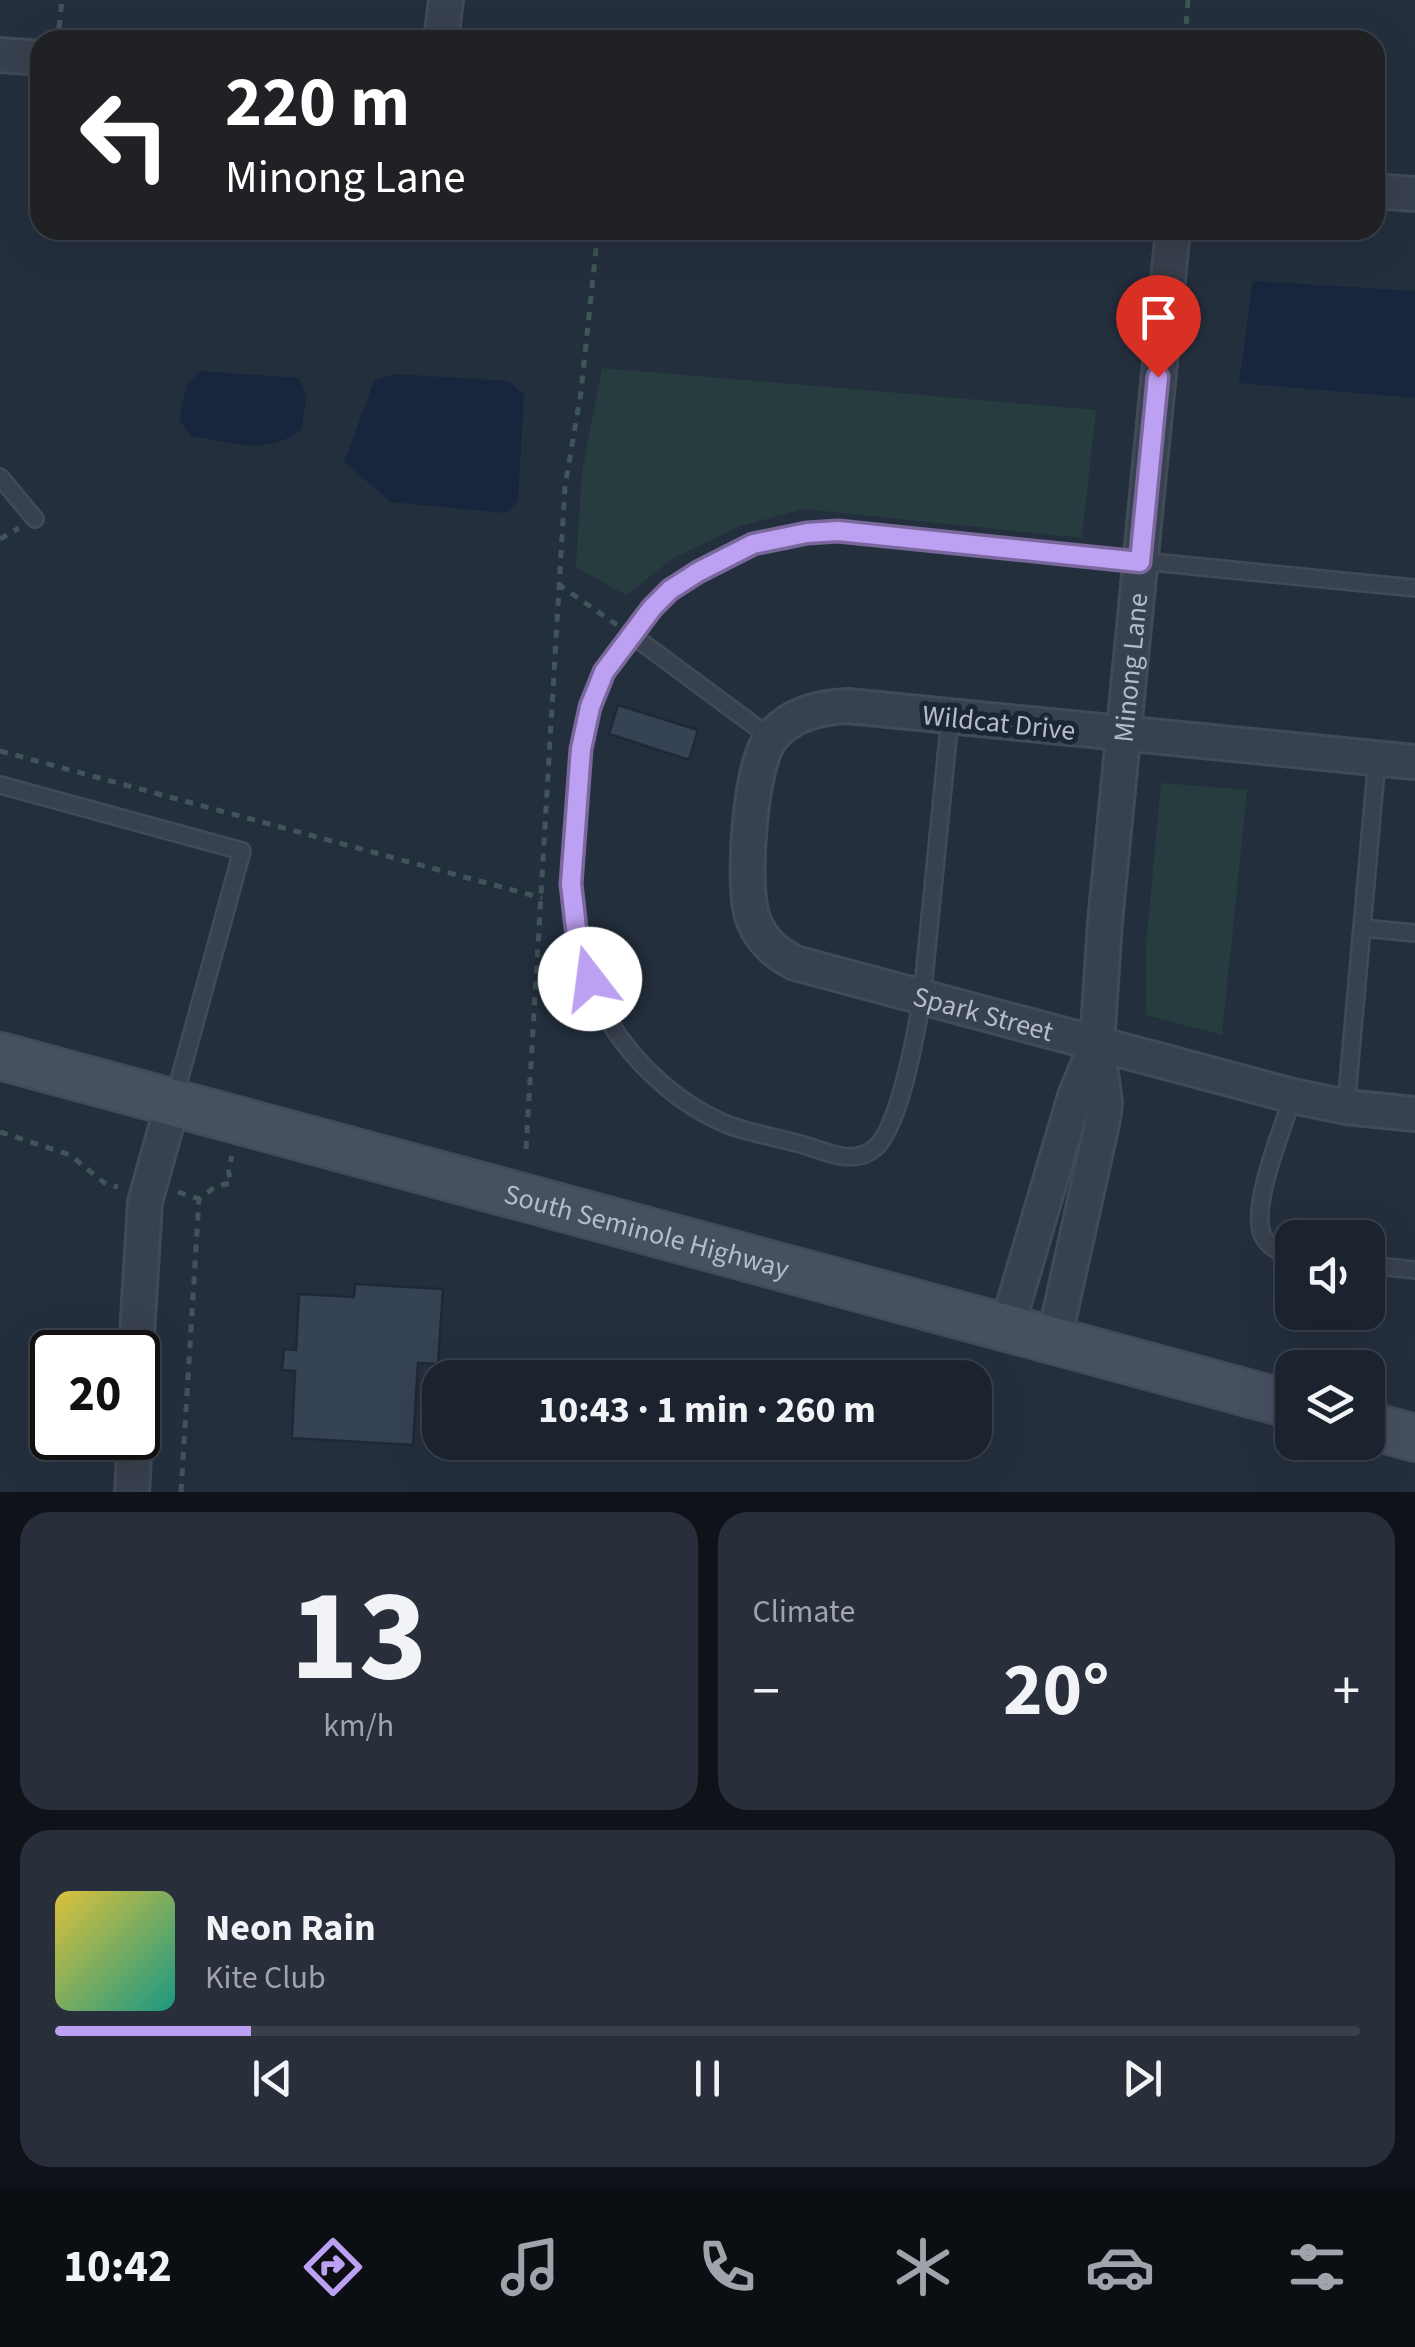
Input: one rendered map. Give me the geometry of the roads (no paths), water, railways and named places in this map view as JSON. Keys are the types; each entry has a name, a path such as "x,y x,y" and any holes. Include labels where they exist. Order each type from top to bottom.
{"street":[{"path":"442,30 446,0"},
{"path":"0,55 30,57"},
{"path":"1385,192 1415,194"},
{"name":"Minong Lane","path":"1054,1340 1105,1103 1097,1044 1122,734 1172,240"},
{"name":"Wildcat Drive","path":"771,738 818,708 848,706 1415,762"},
{"name":"Spark Street","path":"771,738 754,778 747,882 752,916 764,940 794,963 1293,1096 1346,1107 1415,1114"},
{"name":"Minong Lane","path":"1008,1328 1076,1096 1097,1044"},
{"name":"South Seminole Highway","path":"0,1056 1275,1400"},
{"path":"137,1330 145,1202 173,1102"},
{"path":"1385,1430 1415,1438"},
{"path":"132,1492 134,1460"}],"lane":[{"path":"0,477 35,518"},
{"path":"950,718 922,998 889,1132 872,1150 854,1158 730,1125 678,1096 654,1076 607,1018 590,979 576,928 571,884 581,749 590,707 604,672 670,590 753,544 838,531 1415,588"},
{"path":"632,635 771,738"},
{"path":"1346,1107 1377,758"},
{"path":"0,786 242,852 173,1102"},
{"path":"1362,928 1415,934"},
{"path":"1275,1251 1262,1234 1260,1205 1293,1096"},
{"path":"1385,1267 1415,1270"}],"water":[{"path":"1253,281 1415,291 1415,398 1239,383"},
{"path":"202,371 299,378 307,395 301,430 276,443 262,445 191,436 179,420 187,383"},
{"path":"394,374 509,381 524,395 518,501 506,513 391,502 344,462 374,381"}]}
